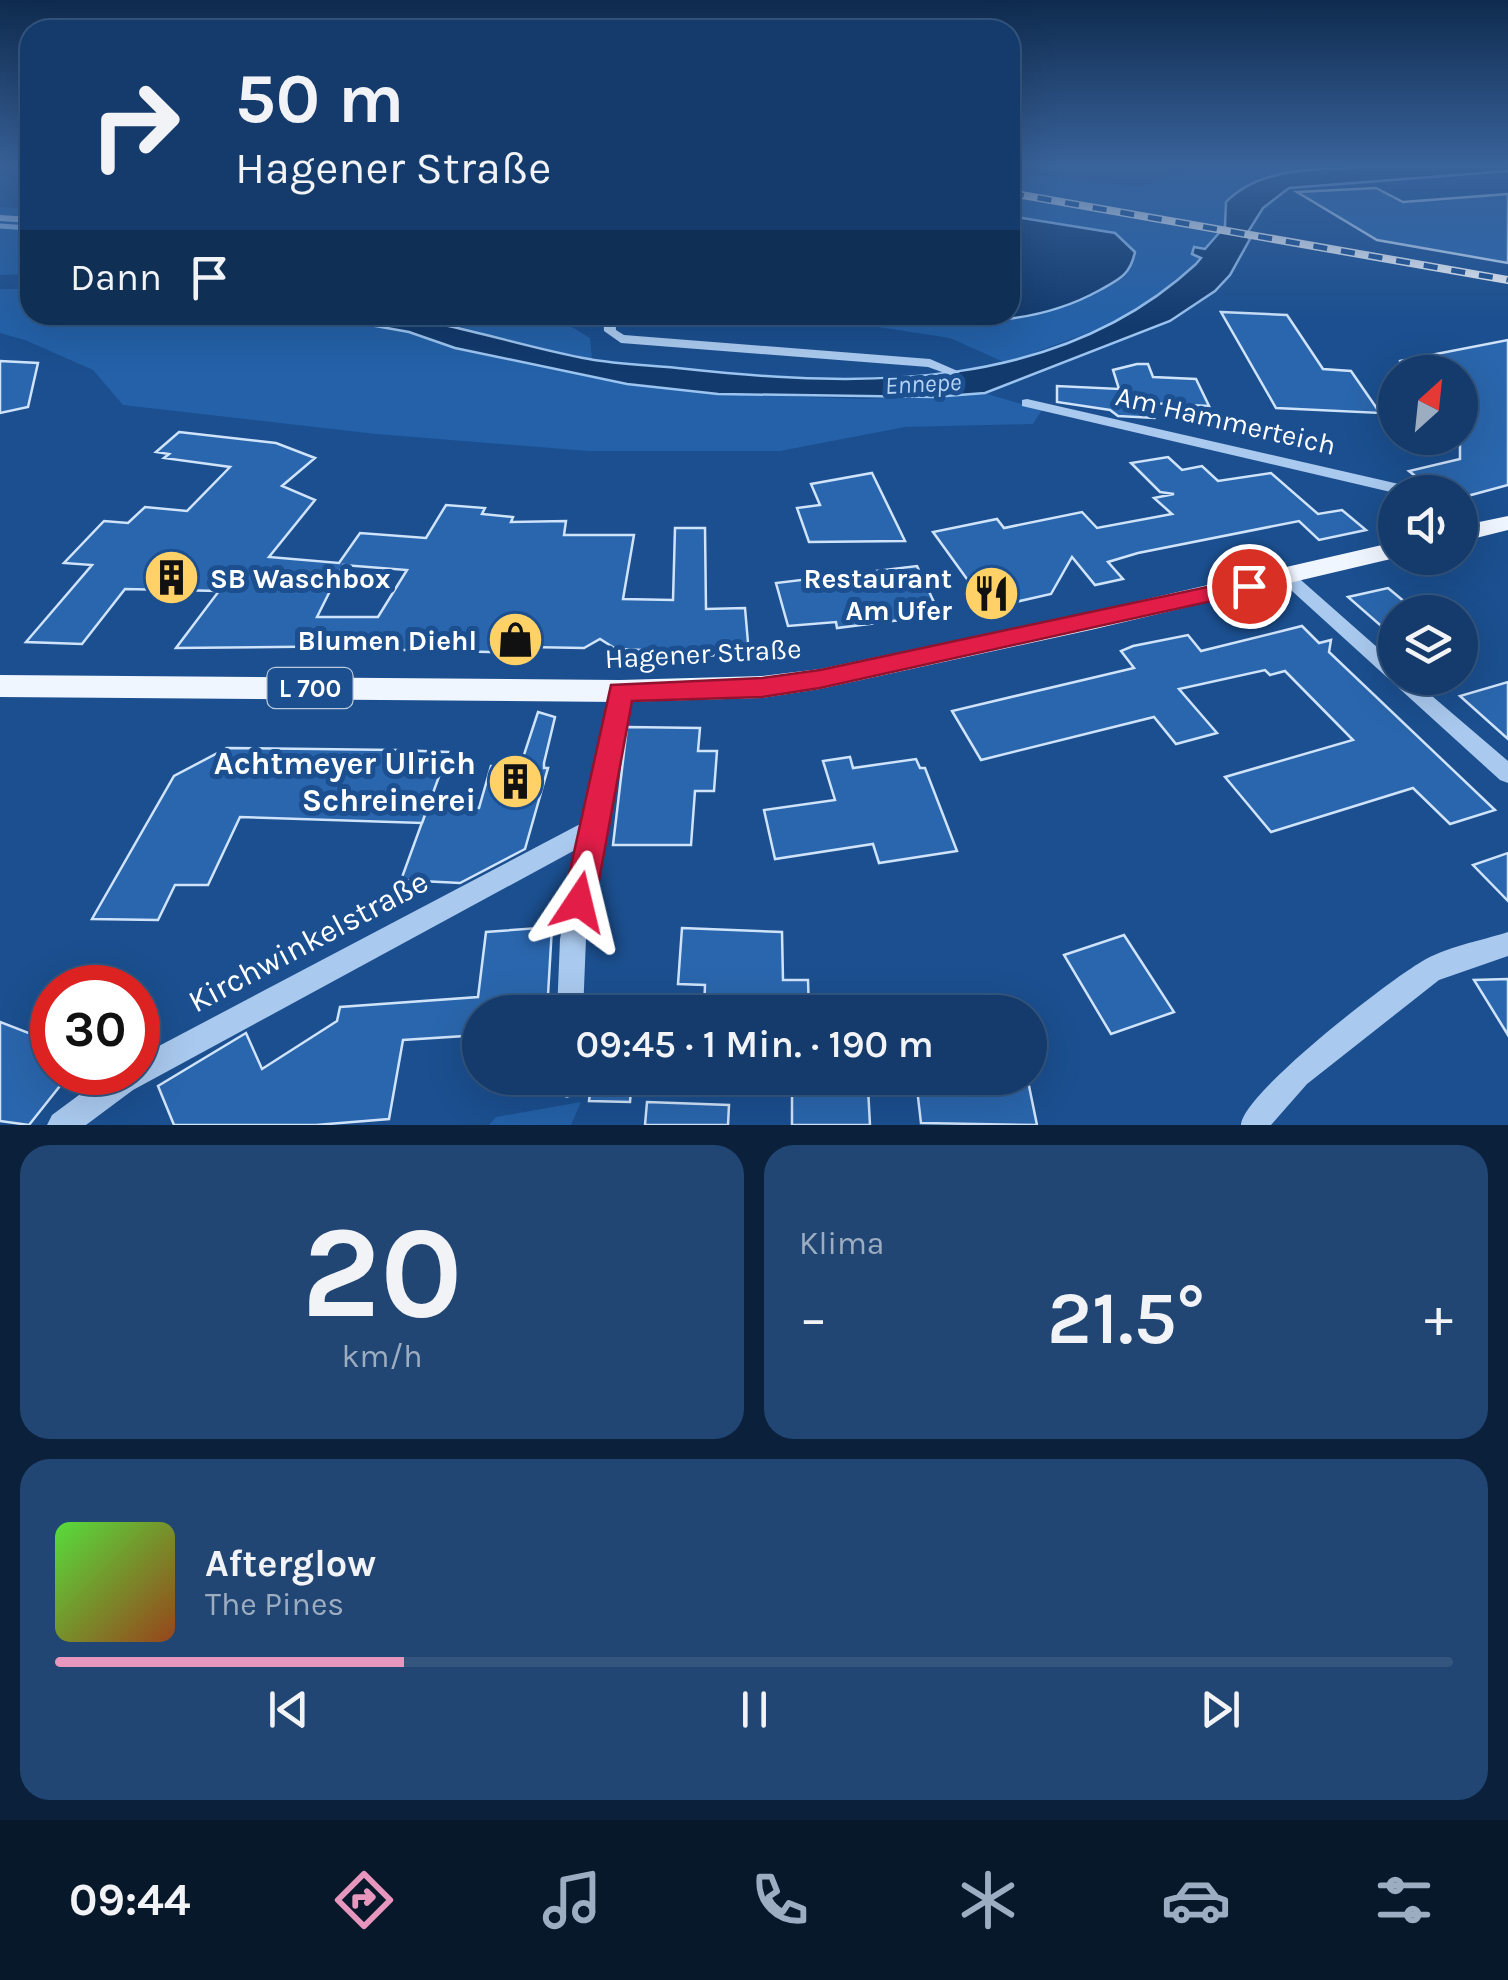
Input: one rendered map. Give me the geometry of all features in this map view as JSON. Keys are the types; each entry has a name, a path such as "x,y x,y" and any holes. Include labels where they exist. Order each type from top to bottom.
{"main road":[{"path":"1478,527 1508,523"},
{"name":"Hagener Straße","path":"0,686 620,692 762,687 820,679 1378,554"}],"street":[{"path":"609,325 610,331 620,339 930,363 953,372"},
{"name":"Am Hammerteich","path":"1027,403 1378,481"},
{"path":"1288,577 1378,659"},
{"path":"571,995 573,939 620,692"},
{"path":"1419,695 1508,774"},
{"name":"Kirchwinkelstraße","path":"62,1125 123,1080 592,828"},
{"path":"1254,1122 1297,1074 1431,970 1508,944"}],"shaded area":[{"path":"0,218 20,218 20,274 0,275"},
{"path":"1025,218 1225,218 1225,226 1196,264 1126,319 1006,363 950,338 865,325 1020,325 1020,316 1068,305 1126,276 1135,252 1115,233"},
{"path":"0,289 20,289 20,325 370,325 409,332 455,348 627,384 718,394 865,399 984,393 1042,410 1033,424 905,427 780,451 588,451 376,434 123,405 93,370 0,333"},
{"path":"429,325 569,325 590,338 592,360"},
{"path":"581,1102 571,1125 489,1125 496,1117"}],"water":[{"path":"1020,218 1115,233 1135,252 1123,276 1113,283 1076,302 1020,317"},
{"name":"Ennepe","path":"1225,218 1256,218 1230,275 1215,291 1170,321 985,393 933,397 718,394 627,384 455,348 409,332 370,325 444,325 589,359 754,375 889,378 956,372 1021,358 1083,337 1142,306 1196,264 1201,258 1192,254 1194,247 1205,249 1225,226"}],"building":[{"path":"1341,218 1508,218 1508,263 1377,240"},
{"path":"1221,312 1287,315 1323,369 1351,371 1378,413 1276,408"},
{"path":"1508,340 1508,485 1478,493 1478,475 1414,475 1409,471 1460,459 1460,455 1478,455 1478,355 1431,355"},
{"path":"0,361 38,363 28,407 0,413"},
{"path":"1148,364 1153,377 1196,379 1209,406 1149,403 1154,418 1118,416 1110,410 1057,402 1057,386 1119,389 1113,370"},
{"path":"179,432 276,443 315,458 282,486 315,500 269,557 339,563 360,533 426,538 446,505 485,508 482,514 513,517 511,522 566,521 564,535 634,535 623,599 673,600 675,528 705,528 706,609 745,608 749,654 671,657 671,651 616,649 600,639 584,648 528,647 526,653 365,649 367,646 176,648 219,591 125,589 82,644 26,642 92,565 64,563 104,521 128,523 145,507 187,511 230,467 164,458 169,454 156,452","holes":["343,565 407,570 378,617 317,617"]},
{"path":"1168,457 1182,470 1202,466 1218,481 1271,473 1318,514 1342,510 1366,530 1319,540 1299,521 1138,553 1108,562 1123,579 1095,585 1072,557 1051,594 993,607 985,604 933,532 997,519 1004,528 1082,512 1097,528 1172,514 1154,498 1174,494 1160,492 1131,463"},
{"path":"872,473 905,541 809,542 797,508 820,505 811,484"},
{"path":"917,566 940,615 837,628 836,622 788,626 776,583"},
{"path":"1388,588 1396,595 1378,595 1378,623 1348,597"},
{"path":"1302,626 1319,643 1331,640 1329,652 1495,810 1450,824 1413,788 1271,832 1225,777 1353,740 1285,671 1270,675 1265,670 1179,689 1217,733 1176,744 1154,717 981,760 952,711 1134,668 1121,651 1133,646 1188,635 1201,651"},
{"path":"1508,682 1508,739 1460,696 1478,695 1478,691"},
{"path":"538,712 555,717 544,763 544,768 548,768 525,849 460,883 401,880 428,806 479,808 491,766 520,767"},
{"path":"627,727 700,728 698,751 717,751 714,791 695,791 691,845 613,845"},
{"path":"227,748 448,752 422,823 240,817 208,885 175,885 158,920 92,919 174,776"},
{"path":"850,757 853,768 916,759 920,768 925,768 957,851 879,863 873,844 775,859 764,810 835,800 823,761"},
{"path":"1508,853 1508,901 1473,865"},
{"path":"552,927 548,995 478,995 486,932"},
{"path":"682,928 782,932 783,980 808,980 808,995 705,995 705,985 678,984"},
{"path":"1124,935 1174,1012 1111,1034 1064,955"},
{"path":"1508,979 1508,1035 1474,980"},
{"path":"462,998 462,1036 403,1040 389,1119 316,1125 174,1125 160,1085 246,1033 262,1069 337,1021 340,1007"},
{"path":"0,1022 30,1034 30,1095 53,1095 29,1125 0,1121"},
{"path":"590,1095 631,1095 630,1102 589,1101"},
{"path":"792,1095 868,1095 870,1125 792,1125"},
{"path":"918,1095 1031,1095 1037,1125 921,1123"},
{"path":"647,1102 729,1105 728,1125 645,1125"}],"waterway":[{"path":"0,226 20,227"}],"railway":[{"path":"1156,218 1508,280"}],"place":[{"name":"SB Waschbox","path":"171,578"},
{"name":"Restaurant Am Ufer","path":"991,594"},
{"name":"Blumen Diehl","path":"516,640"},
{"name":"Achtmeyer Ulrich Schreinerei","path":"515,781"}],"route":[{"path":"579,902 620,692 762,687 820,679 1249,586"}]}
